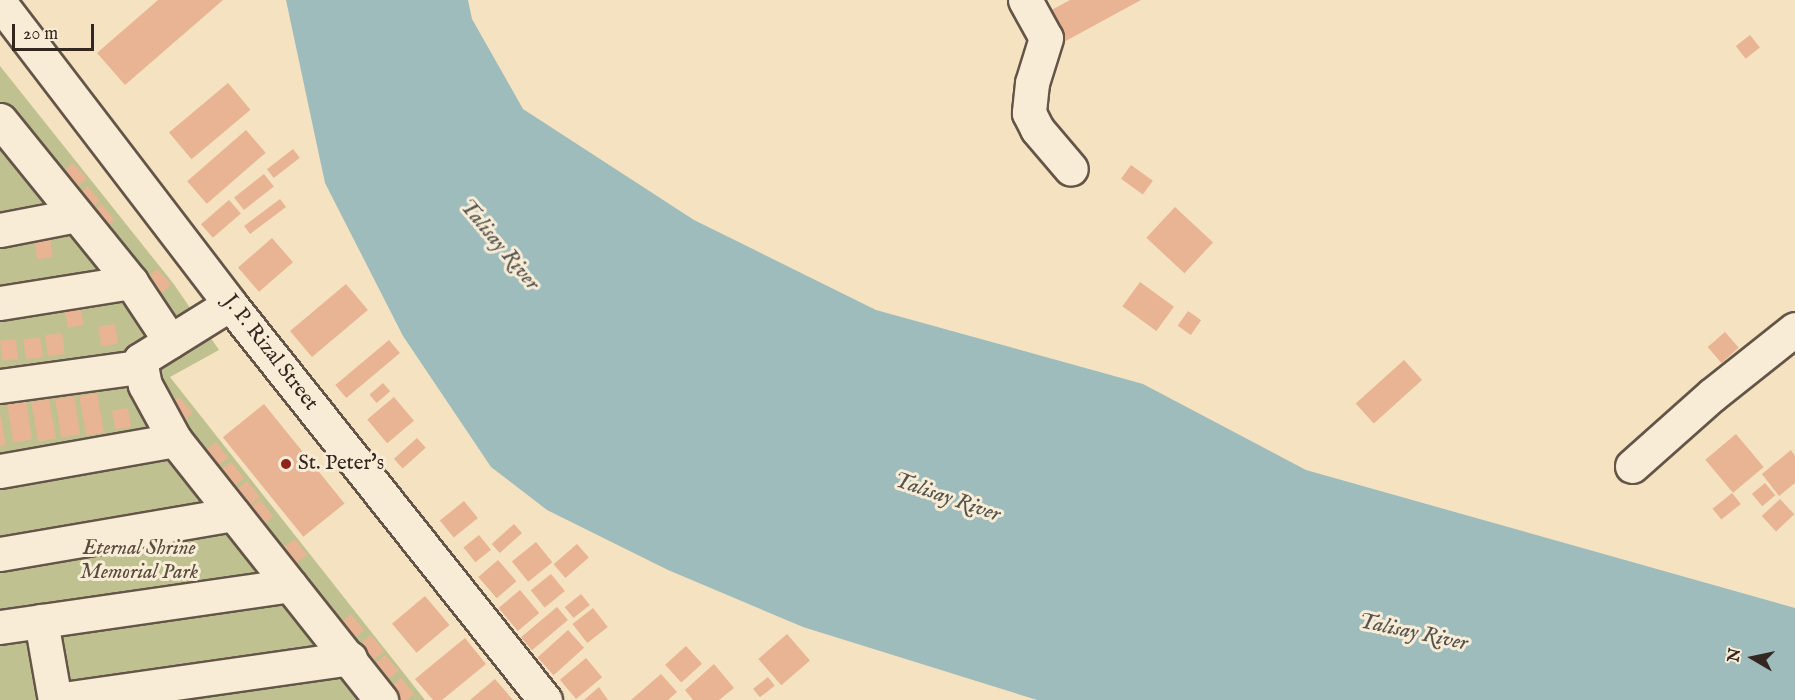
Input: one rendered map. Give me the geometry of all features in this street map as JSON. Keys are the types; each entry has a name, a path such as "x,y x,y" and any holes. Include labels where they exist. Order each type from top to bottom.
{"street":[{"path":"1030,2 1046,38 1032,83 1029,113 1037,129 1071,169"},
{"name":"J. P. Rizal Street","path":"0,3 230,304 544,700"},
{"path":"0,120 14,154 77,215 130,282 170,341"},
{"path":"0,230 77,215"},
{"path":"0,303 130,282"},
{"path":"230,304 140,360 138,367 157,411 175,441 350,658 381,700"},
{"path":"1632,466 1712,394 1795,329"},
{"path":"0,386 138,367"},
{"path":"0,471 175,441"},
{"path":"0,554 234,514"},
{"path":"0,627 290,585"},
{"path":"42,621 56,700 350,658"}],"green space":[{"name":"Eternal Shrine Memorial Park","path":"0,66 173,283 219,350 170,377 425,700 0,700"}],"water":[{"name":"Talisay River","path":"286,0 468,0 472,19 523,109 694,220 876,310 1143,384 1306,470 1795,608 1795,700 1037,700 803,627 668,570 547,510 491,467 403,336 325,183"}],"building":[{"path":"158,0 223,0 125,85 97,53"},
{"path":"1070,0 1141,0 1062,43 1046,13"},
{"path":"1750,35 1760,48 1746,59 1736,46"},
{"path":"228,83 250,110 192,159 169,132"},
{"path":"246,130 266,153 207,204 187,181"},
{"path":"293,149 300,158 274,178 267,169"},
{"path":"73,163 87,179 74,190 60,174"},
{"path":"1131,165 1153,181 1143,195 1121,179"},
{"path":"264,174 274,187 244,210 234,197"},
{"path":"87,186 100,201 88,212 75,196"},
{"path":"280,199 286,207 250,234 244,226"},
{"path":"229,200 241,214 213,238 201,224"},
{"path":"101,204 115,220 102,231 88,215"},
{"path":"1175,207 1213,242 1184,273 1146,238"},
{"path":"50,237 53,257 37,259 34,240"},
{"path":"272,238 293,262 259,292 238,268"},
{"path":"157,269 171,284 160,295 145,280"},
{"path":"1140,282 1174,307 1156,331 1122,306"},
{"path":"346,284 368,310 312,357 290,331"},
{"path":"80,305 84,325 68,328 64,308"},
{"path":"1188,311 1201,320 1191,335 1178,326"},
{"path":"115,324 118,344 101,346 98,327"},
{"path":"1725,332 1739,348 1721,363 1708,347"},
{"path":"62,333 65,354 48,356 45,335"},
{"path":"40,337 43,357 26,359 23,340"},
{"path":"16,339 18,359 2,361 0,341"},
{"path":"389,340 400,353 346,398 335,385"},
{"path":"1404,360 1422,380 1374,424 1356,403"},
{"path":"383,383 390,391 377,403 369,395"},
{"path":"97,393 104,432 86,436 79,396"},
{"path":"74,396 80,435 61,437 55,399"},
{"path":"179,397 193,413 180,424 166,408"},
{"path":"394,397 414,421 387,443 367,419"},
{"path":"49,399 56,438 38,442 31,402"},
{"path":"26,401 32,440 13,442 7,404"},
{"path":"264,404 345,503 303,537 223,437"},
{"path":"128,408 131,427 115,429 112,411"},
{"path":"0,413 6,445 0,446"},
{"path":"1736,434 1764,467 1733,493 1705,460"},
{"path":"417,438 426,448 403,468 394,459"},
{"path":"216,442 228,458 214,469 202,453"},
{"path":"1791,450 1795,456 1795,483 1779,496 1762,474"},
{"path":"231,462 244,478 232,488 219,472"},
{"path":"247,481 260,497 247,508 234,492"},
{"path":"1765,483 1775,495 1762,506 1752,494"},
{"path":"1732,493 1741,504 1721,520 1713,509"},
{"path":"1780,499 1794,514 1776,531 1762,516"},
{"path":"260,500 273,516 260,527 247,511"},
{"path":"464,501 478,518 454,538 440,521"},
{"path":"514,524 522,533 500,553 492,544"},
{"path":"479,535 491,550 475,562 463,548"},
{"path":"295,539 307,555 293,566 281,550"},
{"path":"536,542 552,562 528,582 512,562"},
{"path":"577,544 589,558 565,578 554,564"},
{"path":"498,560 516,581 497,598 478,577"},
{"path":"551,574 565,591 545,607 531,590"},
{"path":"520,590 539,613 518,631 499,608"},
{"path":"581,594 590,605 573,618 565,607"},
{"path":"425,596 449,625 416,653 392,624"},
{"path":"557,607 568,620 532,650 521,637"},
{"path":"593,608 608,627 587,643 573,624"},
{"path":"351,614 364,630 351,641 338,625"},
{"path":"568,630 584,648 554,675 538,657"},
{"path":"787,634 810,660 781,685 758,659"},
{"path":"371,635 384,651 370,663 357,646"},
{"path":"465,638 486,664 442,700 433,700 415,679"},
{"path":"686,646 702,664 681,683 665,665"},
{"path":"385,655 399,671 386,682 372,666"},
{"path":"586,658 602,677 576,699 560,680"},
{"path":"714,664 734,688 719,700 693,700 685,690"},
{"path":"661,674 677,692 668,700 631,700"},
{"path":"768,677 775,686 760,697 753,689"},
{"path":"401,678 414,694 407,700 397,700 388,689"},
{"path":"495,679 513,700 470,700"},
{"path":"599,687 608,700 584,700"}],"place":[{"name":"St. Peter's","path":"286,464"}]}
